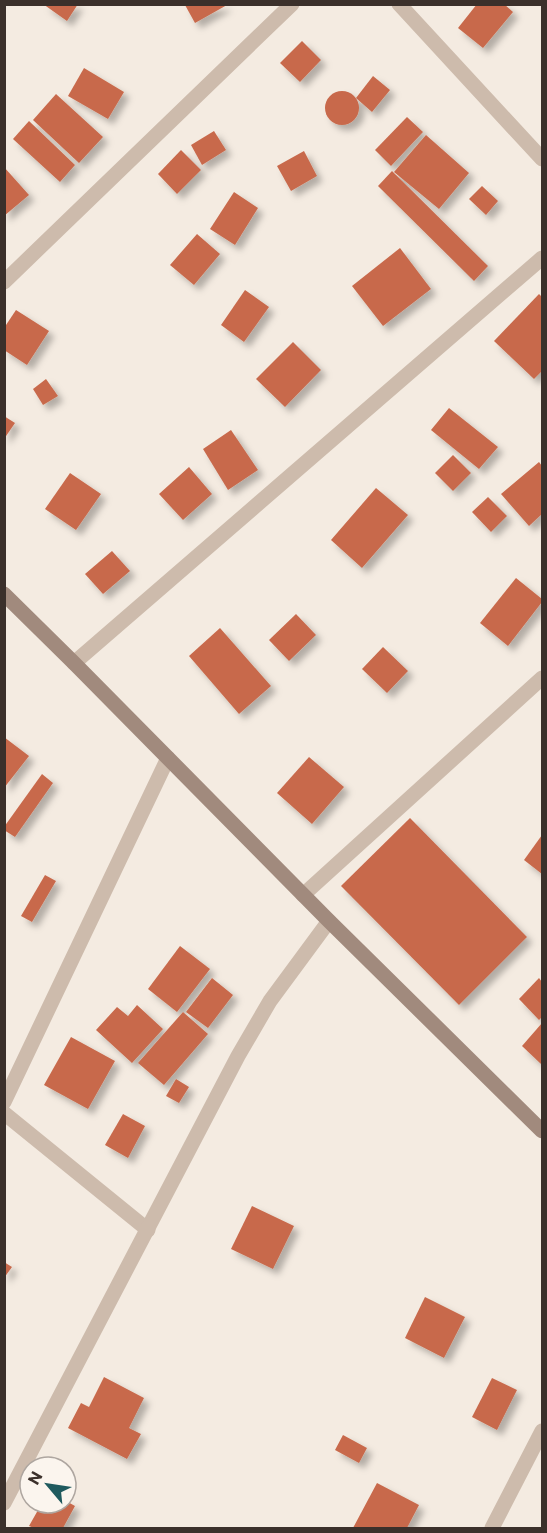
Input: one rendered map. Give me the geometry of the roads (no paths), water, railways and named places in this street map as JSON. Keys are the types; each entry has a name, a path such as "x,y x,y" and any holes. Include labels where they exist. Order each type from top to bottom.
{"street":[{"path":"4,282 292,4"},
{"path":"399,4 543,159"},
{"path":"74,663 543,258"},
{"path":"4,594 329,921 543,1131"},
{"path":"303,895 543,678"},
{"path":"4,1102 168,758"},
{"path":"4,1503 238,1056 270,1001 329,921"},
{"path":"4,1113 148,1230"},
{"path":"492,1528 543,1431"}]}
